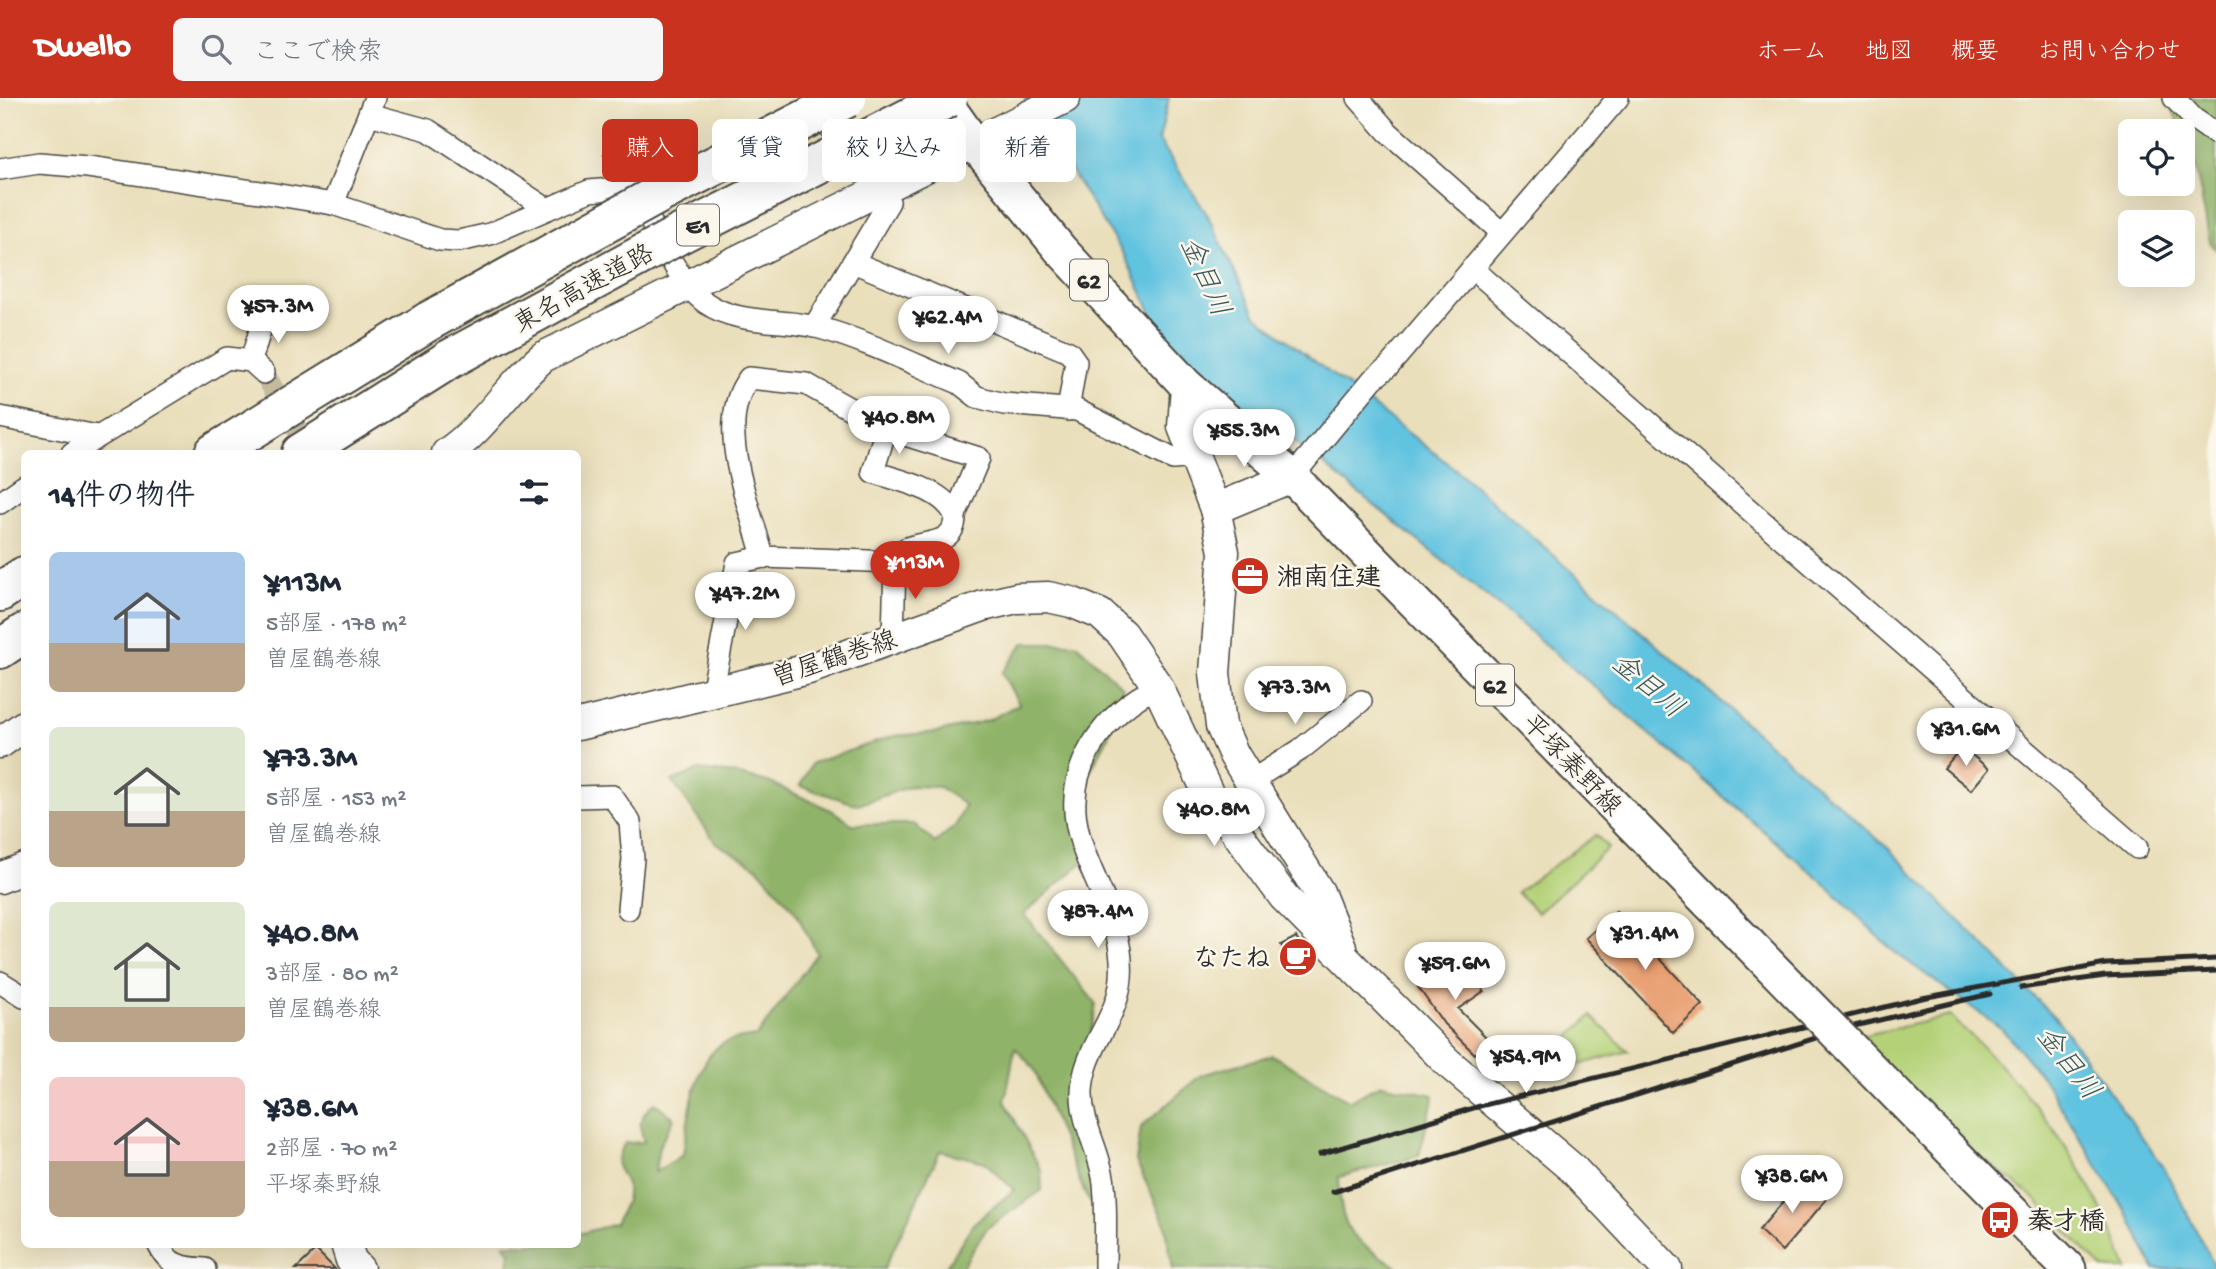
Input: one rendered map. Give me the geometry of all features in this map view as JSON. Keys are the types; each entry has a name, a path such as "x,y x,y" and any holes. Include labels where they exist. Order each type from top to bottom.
{"highway":[{"name":"東名高速道路","path":"219,450 429,321 659,194 847,98"},
{"name":"東名高速道路","path":"306,450 450,359 680,234 948,98"},
{"path":"0,592 21,578"},
{"path":"0,649 21,635"}],"main road":[{"name":"平塚秦野線","path":"942,98 973,142 1060,249 1186,385 1226,420 1294,472 1748,943 2069,1269"},
{"path":"452,450 471,437 520,376 543,357 1065,98"},
{"path":"1186,385 1183,427 1215,509 1224,552 1216,698 1221,726 1234,755 1319,892 1345,957"},
{"path":"1215,509 1294,472"},
{"name":"曽屋鶴巻線","path":"581,724 808,669 983,606 1017,598 1048,597 1071,602 1100,614 1122,634 1158,687 1209,795 1240,842 1283,898 1345,957 1447,1062 1573,1169 1667,1269"},
{"path":"0,743 21,728"},
{"path":"0,878 21,869"},
{"path":"347,1248 351,1260 359,1269"}],"street":[{"path":"808,98 889,202 814,327"},
{"path":"1358,98 1388,132 1502,233"},
{"path":"1294,472 1373,379 1389,366 1618,98"},
{"path":"2175,98 2194,119 2216,134"},
{"path":"333,204 372,106 428,130 547,209"},
{"path":"0,169 39,163 88,167 333,204 440,240 459,241 490,234 589,191 633,187 687,286 706,303 724,313 759,321 814,327 959,383 977,397 1004,404 1077,411 1172,460 1195,457"},
{"path":"853,261 1069,352 1076,362 1069,410"},
{"path":"1472,268 2137,848"},
{"path":"76,450 227,358 258,367 264,317"},
{"path":"763,557 732,445 734,412 739,390 749,378 806,384 886,429 979,458 955,515"},
{"path":"0,417 97,436"},
{"path":"886,429 873,472 925,489 950,504 956,525 944,540 905,549 895,562 893,639"},
{"path":"0,503 21,488"},
{"path":"712,694 737,563 763,557 895,562"},
{"path":"1105,1269 1104,1185 1098,1153 1086,1125 1082,1092 1088,1057 1113,1012 1121,978 1119,945 1074,819 1076,778 1101,731 1121,710 1158,687"},
{"path":"1251,781 1300,750 1361,701"},
{"path":"581,797 612,796 631,822 633,859 628,909"},
{"path":"0,982 21,995"},
{"path":"160,1248 163,1255 176,1266 205,1269"}],"green space":[{"path":"2168,98 2216,98 2216,250 2210,242 2195,164 2195,119 2177,119"},
{"path":"1024,643 1076,643 1123,688 1107,739 1085,781 1098,849 1024,914 1096,1004 1090,1038 1072,1071 1101,1185 1095,1209 1086,1196 1033,1067 1015,1048 1005,1101 1041,1170 1042,1190 987,1228 961,1269 944,1269 973,1224 1014,1190 985,1162 940,1151 884,1269 508,1269 510,1252 507,1248 581,1248 581,1233 615,1224 627,1197 625,1181 617,1167 617,1158 625,1143 644,1142 641,1120 655,1103 674,1118 659,1147 655,1172 683,1155 694,1093 705,1062 724,1043 757,1036 817,953 795,911 757,867 716,843 672,781 699,770 735,774 768,782 833,811 852,824 914,824 935,843 956,825 965,805 939,787 911,786 858,805 800,786 812,763 894,736 939,732 989,720 1019,704 1002,673"},
{"path":"1596,835 1608,848 1538,913 1517,892"},
{"path":"1591,1016 1628,1051 1537,1077 1537,1069"},
{"path":"1950,1016 2007,1072 2055,1131 2094,1195 2127,1269 2104,1269 2100,1266 2031,1195 1978,1155 1856,1037"},
{"path":"1272,1055 1350,1101 1381,1084 1434,1095 1419,1156 1339,1177 1343,1213 1352,1234 1370,1250 1400,1269 1173,1269 1165,1223 1136,1161 1141,1127 1201,1075"}],"water":[{"name":"金目川","path":"1024,98 1169,98 1159,140 1208,216 1256,316 1454,468 1889,849 2059,1022 2163,1166 2216,1269 2154,1269 2131,1220 2041,1075 2002,1029 1893,951 1824,883 1521,624 1281,430 1242,404 1161,332 1124,255 1076,180 1076,119 1037,119"}],"building":[{"name":"湘南住建","path":"1240,568 1261,569 1261,583 1254,583 1254,590 1239,589"},
{"path":"1962,747 1989,769 1971,790 1944,768"},
{"path":"1616,911 1703,1005 1673,1033 1586,938"},
{"name":"なたね","path":"1296,937 1314,965 1298,974 1281,945"},
{"path":"1459,957 1484,991 1458,1009 1489,1040 1475,1054 1444,1024 1418,987"},
{"path":"1802,1180 1826,1200 1782,1251 1759,1230"},
{"path":"316,1250 335,1269 296,1269"}],"tunnel":[{"path":"264,373 309,450"}],"railway":[{"path":"1320,1154 1480,1106 1922,998 2106,964 2216,959"},
{"path":"2021,988 2105,976 2216,971"},
{"path":"1333,1192 1850,1027 1990,994"}],"place":[{"name":"湘南住建","path":"1250,576"},
{"name":"なたね","path":"1298,957"},
{"name":"秦才橋","path":"2000,1220"}]}
